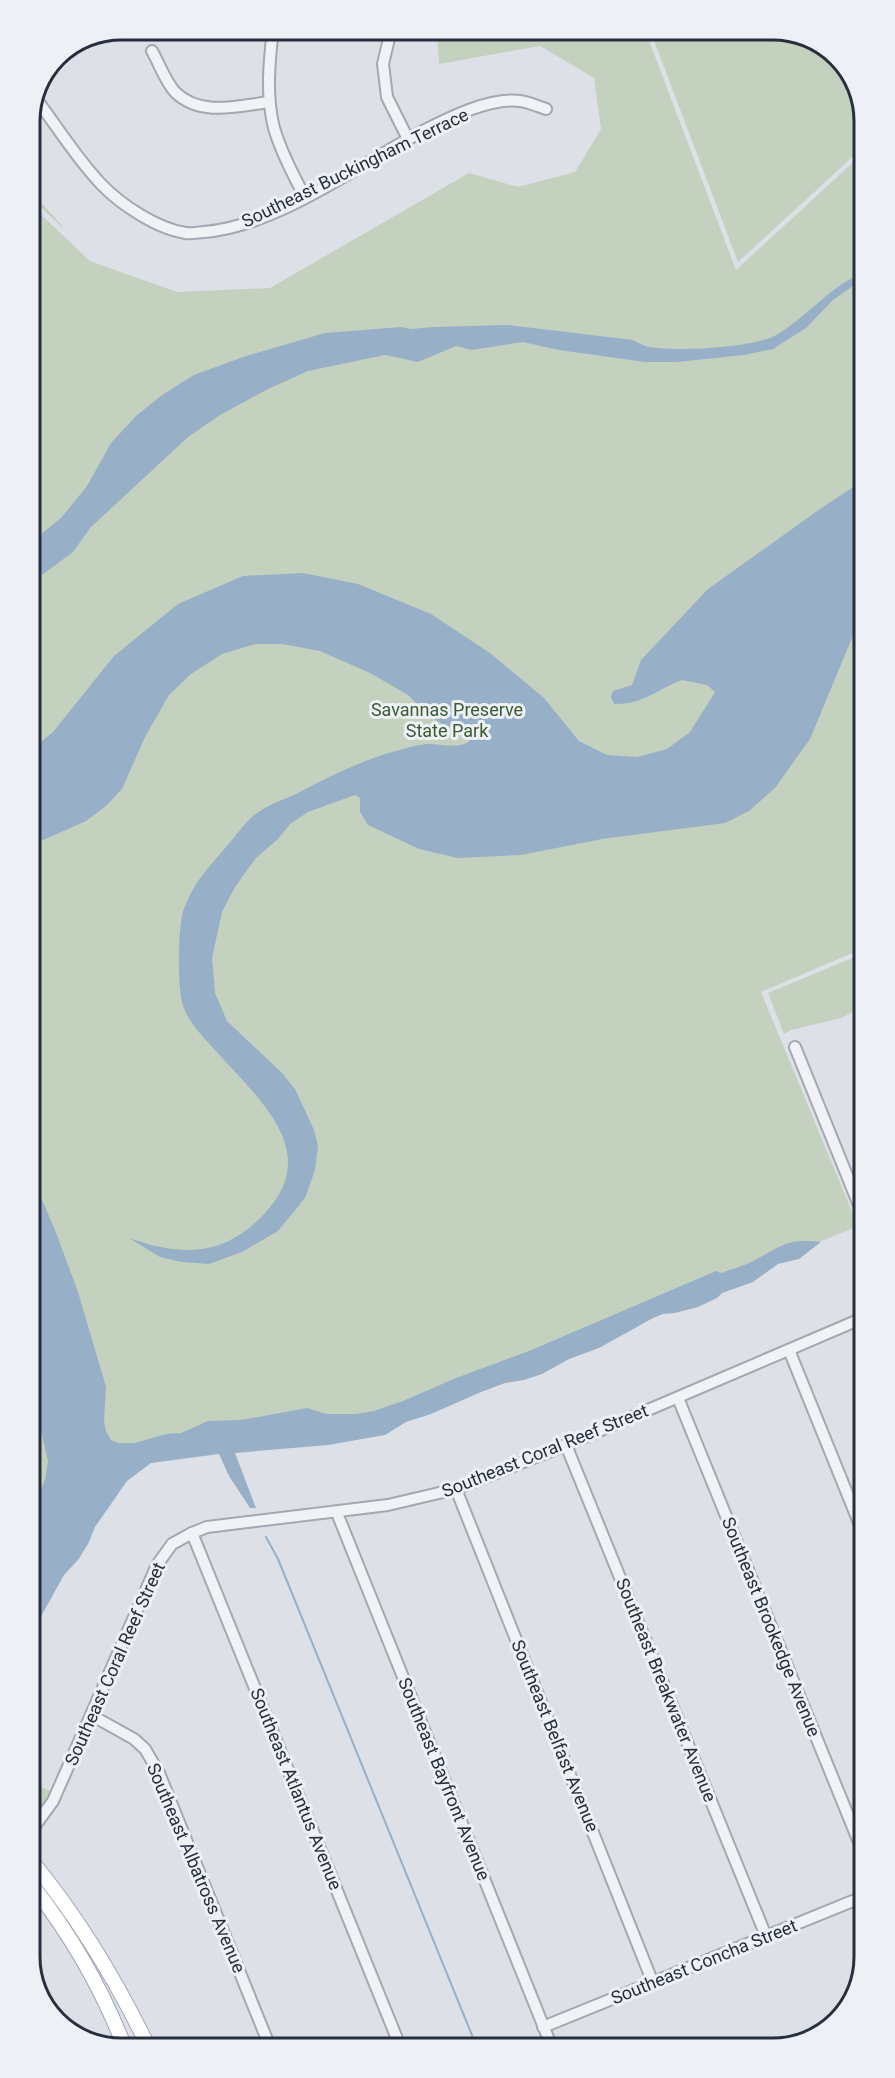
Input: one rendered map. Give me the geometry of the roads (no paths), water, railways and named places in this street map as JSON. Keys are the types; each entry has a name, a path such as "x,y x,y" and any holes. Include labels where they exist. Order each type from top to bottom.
{"main road":[{"path":"40,1871 102,1960 142,2037"},
{"path":"40,1897 63,1928 87,1968 119,2037"}],"street":[{"path":"272,40 269,102 274,129 287,163 305,197"},
{"path":"389,40 383,64 387,97 408,139"},
{"path":"152,51 174,91 192,105 217,108 269,102"},
{"name":"Southeast Buckingham Terrace","path":"42,107 101,184 128,208 159,224 187,233 225,230 255,222 305,197 408,139 467,111 497,102 519,101 546,109"},
{"path":"795,1047 854,1193"},
{"name":"Southeast Coral Reef Street","path":"40,1819 53,1801 157,1565 172,1544 207,1527 337,1513 388,1505 456,1489 678,1398 854,1322"},
{"path":"789,1350 854,1510"},
{"name":"Southeast Brookedge Avenue","path":"678,1398 854,1830"},
{"name":"Southeast Breakwater Avenue","path":"566,1445 766,1936"},
{"name":"Southeast Belfast Avenue","path":"456,1489 653,1983"},
{"name":"Southeast Bayfront Avenue","path":"337,1513 548,2038"},
{"name":"Southeast Atlantus Avenue","path":"192,1533 397,2037"},
{"name":"Southeast Albatross Avenue","path":"91,1715 134,1739 145,1749 159,1773 266,2037"},
{"name":"Southeast Concha Street","path":"543,2027 854,1900"}],"water":[{"path":"854,277 854,286 833,300 806,328 773,349 744,355 677,362 645,362 559,350 523,342 472,350 456,346 418,362 385,355 308,371 220,415 188,437 90,528 73,552 41,576 41,534 61,518 87,486 111,443 136,416 162,395 194,375 246,356 325,333 401,327 411,329 507,325 633,340 646,346 662,348 696,349 735,346 767,339 778,334"},
{"path":"854,487 854,633 810,739 775,788 749,811 725,823 602,839 521,855 458,858 419,849 368,825 360,812 360,798 355,795 308,812 290,824 278,839 256,858 235,887 222,912 212,958 215,993 227,1021 282,1073 295,1089 314,1130 318,1146 315,1170 305,1198 278,1231 242,1252 209,1264 182,1262 160,1257 129,1238 160,1247 191,1250 221,1244 249,1228 273,1203 285,1180 288,1157 282,1135 270,1113 197,1030 183,1006 179,973 180,932 183,911 196,884 246,823 256,813 267,807 373,758 423,744 454,746 470,741 455,728 444,725 429,716 408,695 370,673 320,651 282,644 255,644 222,654 191,674 169,695 145,737 122,789 106,806 86,821 41,841 41,742 53,732 114,656 178,604 243,576 303,573 358,584 431,614 490,653 544,698 579,741 607,755 637,757 667,749 690,732 715,692 707,685 682,680 634,702 614,704 611,697 613,691 632,685 641,660 708,589"},
{"path":"40,1196 78,1292 106,1387 104,1421 106,1431 111,1440 118,1443 135,1443 166,1434 181,1433 208,1421 241,1420 307,1408 326,1414 356,1414 374,1411 529,1351 716,1271 721,1273 746,1264 785,1244 800,1241 821,1242 799,1259 778,1264 753,1282 722,1293 698,1307 653,1318 599,1348 569,1359 542,1374 505,1383 481,1392 431,1414 406,1422 385,1435 328,1445 235,1453 256,1508 250,1508 229,1476 219,1454 151,1463 127,1481 95,1527 78,1560 64,1575 40,1618 40,1491 45,1480 48,1461 40,1428"}],"waterway":[{"path":"266,1537 278,1559 473,2038"}],"park label":[{"name":"Savannas Preserve State Park","path":"447,720"}]}
